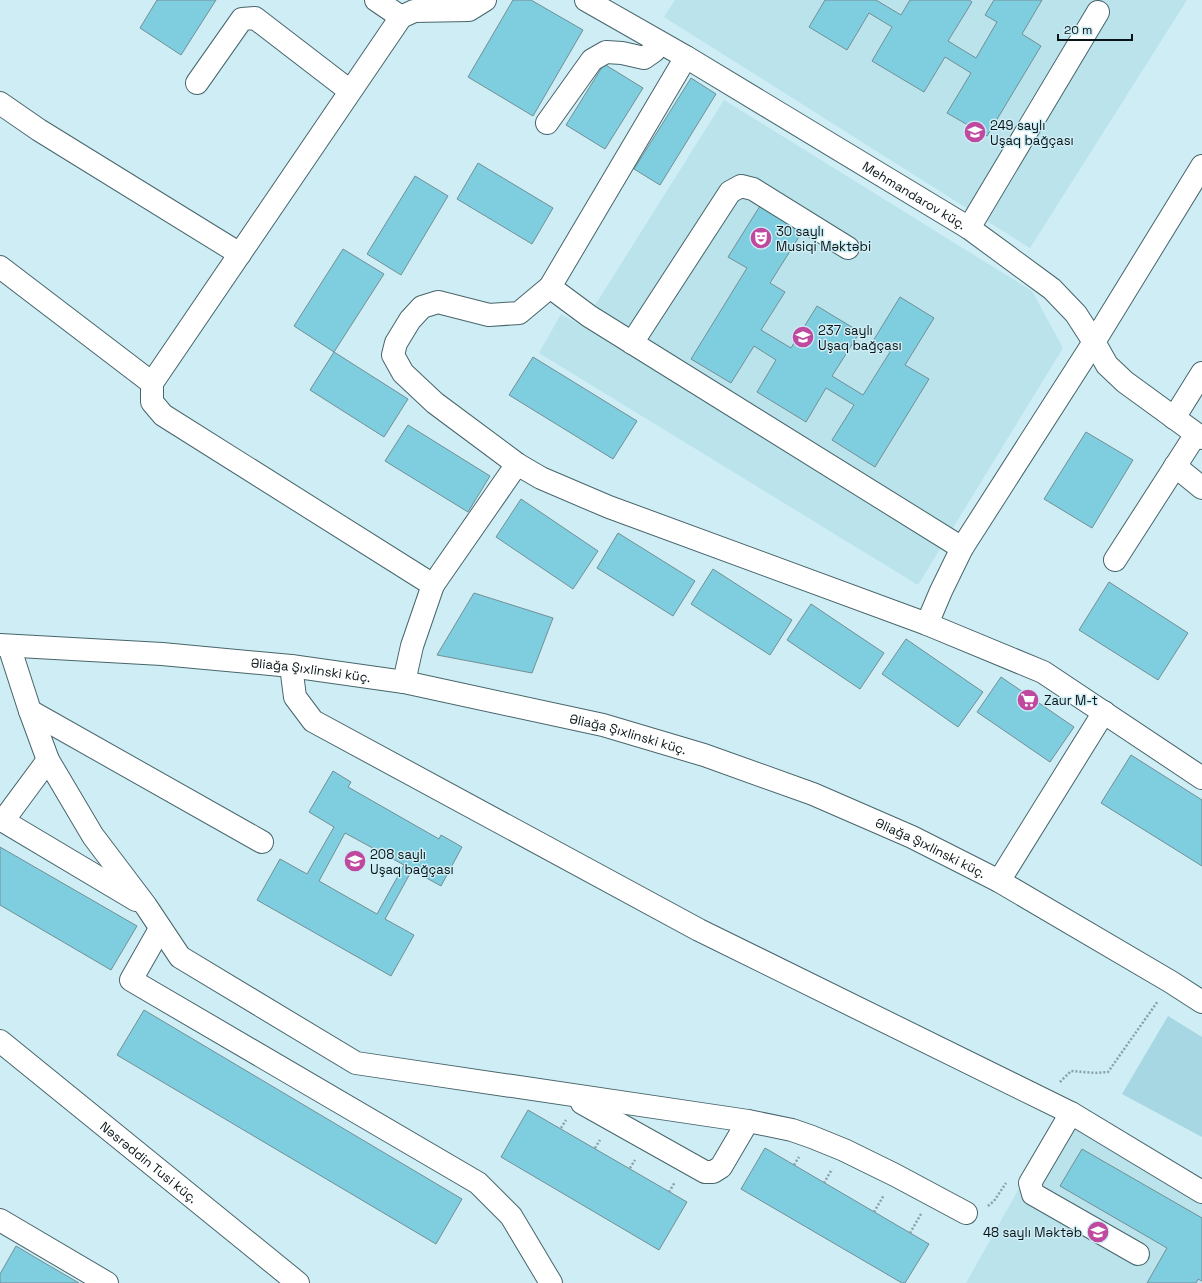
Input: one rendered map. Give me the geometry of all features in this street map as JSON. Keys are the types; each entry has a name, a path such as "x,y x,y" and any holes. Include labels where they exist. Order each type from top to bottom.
{"street":[{"path":"376,0 401,17"},
{"path":"433,585 163,415 152,402 152,383 401,17 414,11 469,10 485,0"},
{"name":"Mehmandarov küç.","path":"586,0 620,8 660,43 686,57 969,228 1052,289 1076,314 1107,365 1125,382 1199,436"},
{"path":"969,228 1098,12"},
{"path":"197,83 242,19 255,18 350,91"},
{"path":"548,123 592,60 606,52 622,53 644,58 654,52 660,43"},
{"path":"686,57 550,287 519,312 489,315 438,302 422,307 410,320 396,343 393,355 403,373 435,403 517,464 541,478 609,507 927,624 1043,672 1202,778"},
{"path":"0,104 39,130 240,254"},
{"path":"927,624 962,548 1094,342 1202,166"},
{"path":"632,343 730,192 741,186 753,189 848,248"},
{"path":"0,268 152,383"},
{"path":"550,287 589,316 962,548"},
{"path":"1174,418 1202,373"},
{"path":"1115,560 1175,466 1199,436"},
{"path":"404,682 412,646 433,585 517,464"},
{"path":"1175,466 1202,488"},
{"path":"4,646 48,760 93,836 146,906 180,957 356,1064 748,1121 792,1130 844,1150 895,1175 966,1214"},
{"name":"Əliağa Şıxlinski küç.","path":"4,646 162,654 291,666 404,682 603,725 704,754 813,794 912,837 999,880 1202,1002"},
{"path":"291,666 295,698 313,721 699,930 1071,1113 1202,1192"},
{"path":"30,711 262,842"},
{"path":"999,880 1104,712"},
{"path":"48,760 2,820 18,831 146,906"},
{"path":"160,929 131,980 478,1183 511,1216 551,1283"},
{"name":"Nəsrəddin Tusi küç.","path":"0,1041 298,1283"},
{"path":"568,1095 706,1172 713,1172 721,1167 748,1121"},
{"path":"1071,1113 1030,1183 1033,1194 1138,1254"},
{"path":"0,1220 107,1283"}],"shaded area":[{"name":"249 saylı Uşaq bağçası","path":"675,0 1187,0 1030,248 664,17"},
{"name":"237 saylı Uşaq bağçası","path":"724,100 1032,291 1063,348 918,585 539,353 561,314 582,326"},
{"path":"1168,1016 1202,1037 1202,1137 1122,1094"},
{"name":"48 saylı Məktəb","path":"1067,1103 1202,1180 1202,1283 966,1283"}],"building":[{"path":"157,0 216,0 181,55 140,28"},
{"path":"513,0 531,0 583,30 533,116 468,77"},
{"path":"825,0 876,0 901,15 910,0 969,0 972,2 948,41 976,58 997,22 985,15 994,0 1042,0 1022,34 1041,46 987,136 947,113 971,73 945,57 924,92 872,61 892,27 869,13 847,50 809,27"},
{"path":"604,64 643,88 605,149 566,125"},
{"path":"691,78 716,94 660,185 634,169"},
{"path":"478,163 553,208 532,244 457,199"},
{"path":"415,176 448,196 401,275 367,254"},
{"path":"760,206 802,232 770,283 785,292 761,330 791,348 817,306 860,332 832,376 863,395 890,352 873,341 900,297 934,318 905,365 929,379 875,467 832,440 854,405 826,388 806,422 757,392 776,360 754,346 731,383 691,359 747,268 728,257"},
{"path":"343,249 384,274 334,352 294,326"},
{"path":"334,352 408,399 384,437 310,390"},
{"path":"533,357 637,421 613,459 509,395"},
{"path":"408,425 490,476 468,512 385,461"},
{"path":"1086,432 1133,460 1092,528 1044,499"},
{"path":"521,499 598,551 573,589 496,537"},
{"path":"618,533 695,581 673,616 597,568"},
{"path":"713,569 792,620 770,655 691,604"},
{"path":"1109,582 1188,633 1158,680 1079,630"},
{"path":"474,593 553,618 532,673 437,655"},
{"path":"811,604 884,653 860,689 787,640"},
{"path":"906,639 983,692 958,727 882,674"},
{"path":"1001,677 1074,727 1050,762 977,712"},
{"path":"1131,755 1202,800 1202,866 1101,803"},
{"path":"333,771 351,782 348,787 439,839 441,835 462,847 441,886 412,870 385,919 414,935 391,976 257,900 280,859 307,874 334,827 309,812","holes":["345,833 404,865 377,914 319,881"]},
{"path":"0,847 137,926 111,970 0,905"},
{"path":"144,1010 462,1199 436,1244 117,1055"},
{"path":"528,1110 687,1202 659,1250 501,1157"},
{"path":"765,1148 929,1244 905,1283 902,1283 741,1189"},
{"path":"1082,1149 1202,1218 1202,1281 1198,1279 1196,1283 1147,1283 1167,1248 1060,1186"},
{"path":"16,1246 79,1283 0,1283 0,1274"}],"place":[{"name":"249 saylı Uşaq bağçası","path":"975,132"},
{"name":"30 saylı Musiqi Məktəbi","path":"761,238"},
{"name":"237 saylı Uşaq bağçası","path":"803,337"},
{"name":"Zaur M-t","path":"1028,700"},
{"name":"208 saylı Uşaq bağçası","path":"355,861"},
{"name":"48 saylı Məktəb","path":"1098,1232"}]}
